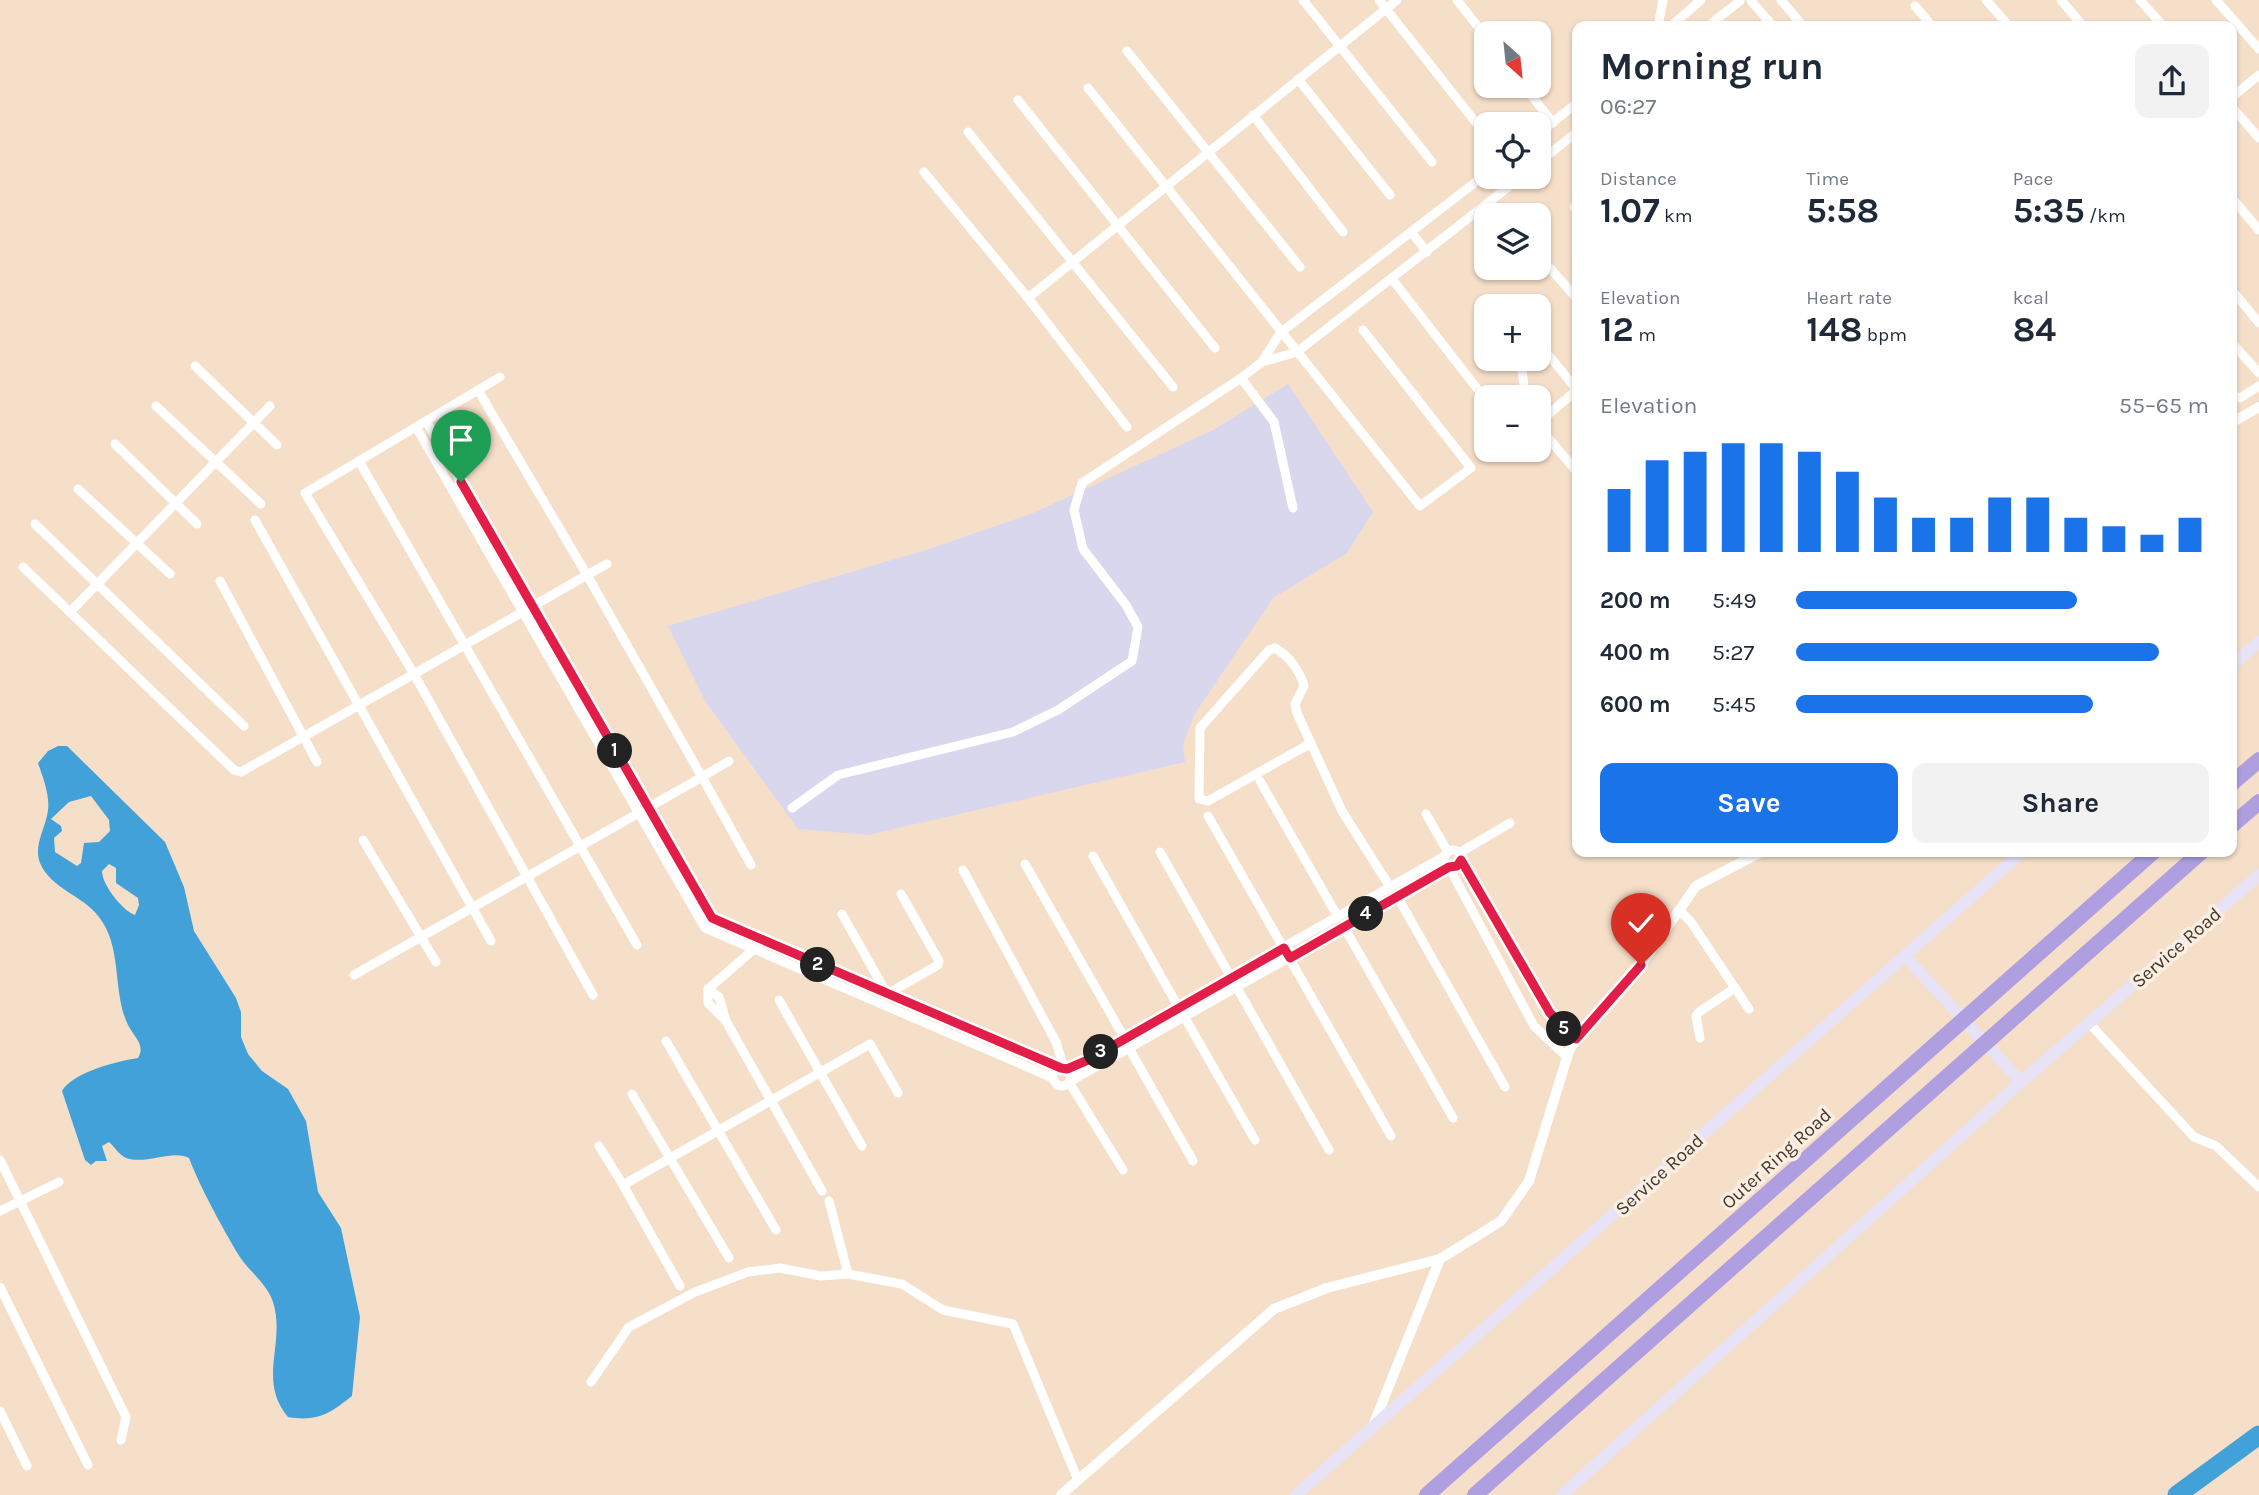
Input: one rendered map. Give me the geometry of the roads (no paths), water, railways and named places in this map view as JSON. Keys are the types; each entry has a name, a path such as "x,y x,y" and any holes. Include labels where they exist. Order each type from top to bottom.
{"highway":[{"path":"2237,779 2259,760"},
{"path":"2237,821 2259,802"},
{"name":"Outer Ring Road","path":"1427,1495 2147,857"},
{"path":"1475,1495 2195,857"}],"main road":[{"path":"2237,661 2259,642"},
{"name":"Service Road","path":"1296,1495 2016,857"},
{"name":"Service Road","path":"1562,1495 2021,1082 2259,875"},
{"path":"1905,956 2021,1082"}],"street":[{"path":"1303,0 1432,162"},
{"path":"1379,0 1474,120"},
{"path":"1028,298 1397,0"},
{"path":"1457,0 1474,22"},
{"path":"1659,21 1663,0"},
{"path":"1677,21 1701,0"},
{"path":"1714,21 1739,1 1752,0 1769,21"},
{"path":"1782,0 1799,21"},
{"path":"1986,0 2005,21"},
{"path":"2061,0 2079,21"},
{"path":"2140,0 2159,21"},
{"path":"2216,0 2234,21"},
{"path":"1915,6 1928,21"},
{"path":"2237,24 2259,49"},
{"path":"1127,51 1300,267"},
{"path":"2237,93 2259,75"},
{"path":"1298,79 1390,195"},
{"path":"1088,88 1420,506 1471,468 1363,330"},
{"path":"1533,98 1553,123 1572,107"},
{"path":"1018,100 1215,348"},
{"path":"2237,113 2259,138"},
{"path":"1254,115 1343,232"},
{"path":"968,132 1173,387"},
{"path":"1551,153 1572,136"},
{"path":"924,172 1028,298 1127,427"},
{"path":"792,808 838,775 1013,732 1058,710 1132,661 1138,627 1126,605 1083,549 1074,510 1082,483 1262,362 1280,333 1474,183"},
{"path":"1262,362 1297,352 1506,189"},
{"path":"2237,204 2259,230"},
{"path":"1411,232 1427,252"},
{"path":"1551,269 1572,293"},
{"path":"1392,279 1474,385"},
{"path":"2237,296 2259,323"},
{"path":"2237,349 2259,373"},
{"path":"1551,358 1572,384"},
{"path":"195,366 277,445"},
{"path":"500,377 304,493 414,674 593,995"},
{"path":"1241,378 1274,422 1293,509"},
{"path":"2237,398 2246,396 2259,386"},
{"path":"478,390 587,575 751,865"},
{"path":"1551,413 1572,394"},
{"path":"2237,420 2257,408 2246,396"},
{"path":"156,406 261,504"},
{"path":"70,612 270,406"},
{"path":"426,421 707,912 716,922 1064,1069 1071,1075 1069,1082 1123,1170"},
{"path":"416,427 705,928 1054,1078 1060,1085 1130,1050 1449,867 1457,866 1460,857 1510,823"},
{"path":"1551,441 1572,466"},
{"path":"115,444 198,523"},
{"path":"359,461 638,945"},
{"path":"78,489 170,574"},
{"path":"255,520 491,941"},
{"path":"35,524 244,726"},
{"path":"23,567 234,770 241,772 607,564"},
{"path":"220,581 317,762"},
{"path":"1311,743 1208,801 1199,799 1200,728 1269,650 1275,648 1288,656 1302,680 1304,686 1295,708 1311,743 1342,811 1390,887"},
{"path":"354,975 729,761"},
{"path":"1260,781 1338,917"},
{"path":"1426,814 1446,854 1449,867 1534,1026 1567,1057"},
{"path":"1208,816 1391,1136"},
{"path":"363,840 436,962"},
{"path":"1160,852 1329,1150"},
{"path":"1054,1078 1055,1072 1125,1039 1446,854 1460,857 1550,1013 1576,1039"},
{"path":"1093,856 1179,1008"},
{"path":"1061,1495 1274,1310 1327,1288 1440,1259 1501,1221 1529,1181 1567,1057 1576,1039 1641,965 1696,886 1751,857"},
{"path":"1025,864 1125,1039"},
{"path":"963,870 1056,1042 1064,1069"},
{"path":"887,994 938,965 939,961 901,894"},
{"path":"1398,896 1505,1087"},
{"path":"1679,910 1691,922 1749,1009"},
{"path":"842,914 887,994"},
{"path":"1344,927 1452,1118"},
{"path":"753,950 708,989 719,997 726,1021 822,1191"},
{"path":"1700,1038 1696,1016 1735,988"},
{"path":"779,1000 862,1146"},
{"path":"1185,1018 1255,1140"},
{"path":"2089,1023 2194,1137 2216,1146 2259,1187"},
{"path":"666,1041 776,1230"},
{"path":"623,1185 870,1044 898,1093"},
{"path":"1130,1050 1193,1161"},
{"path":"632,1094 729,1258"},
{"path":"599,1146 680,1286"},
{"path":"0,1160 126,1417 121,1440"},
{"path":"0,1211 60,1182"},
{"path":"829,1201 848,1274"},
{"path":"1371,1430 1440,1259"},
{"path":"591,1382 629,1327 695,1292 748,1272 780,1268 821,1276 848,1274 902,1284 943,1310 1013,1324 1078,1480"},
{"path":"0,1287 88,1465"},
{"path":"0,1410 27,1466"}],"water":[{"path":"58,746 67,746 165,842 184,887 194,931 236,998 241,1012 241,1037 248,1054 262,1071 288,1089 306,1121 318,1192 341,1228 360,1317 352,1396 337,1408 322,1415 307,1418 288,1417 279,1403 273,1375 276,1317 273,1302 232,1243 189,1158 175,1155 134,1160 123,1157 109,1142 102,1146 107,1161 96,1161 91,1165 85,1160 62,1091 86,1073 138,1058 141,1049 123,1012 115,956 106,929 93,910 52,879 40,863 38,850 48,804 46,786 38,763 48,751","holes":["91,796 109,820 110,831 99,842 84,843 81,863 77,866 55,852 54,838 62,831 61,826 51,819 69,802","109,864 116,868 116,883 138,898 139,905 135,915 119,903 105,883 102,871"]}],"waterway":[{"path":"2177,1495 2259,1435"}]}
